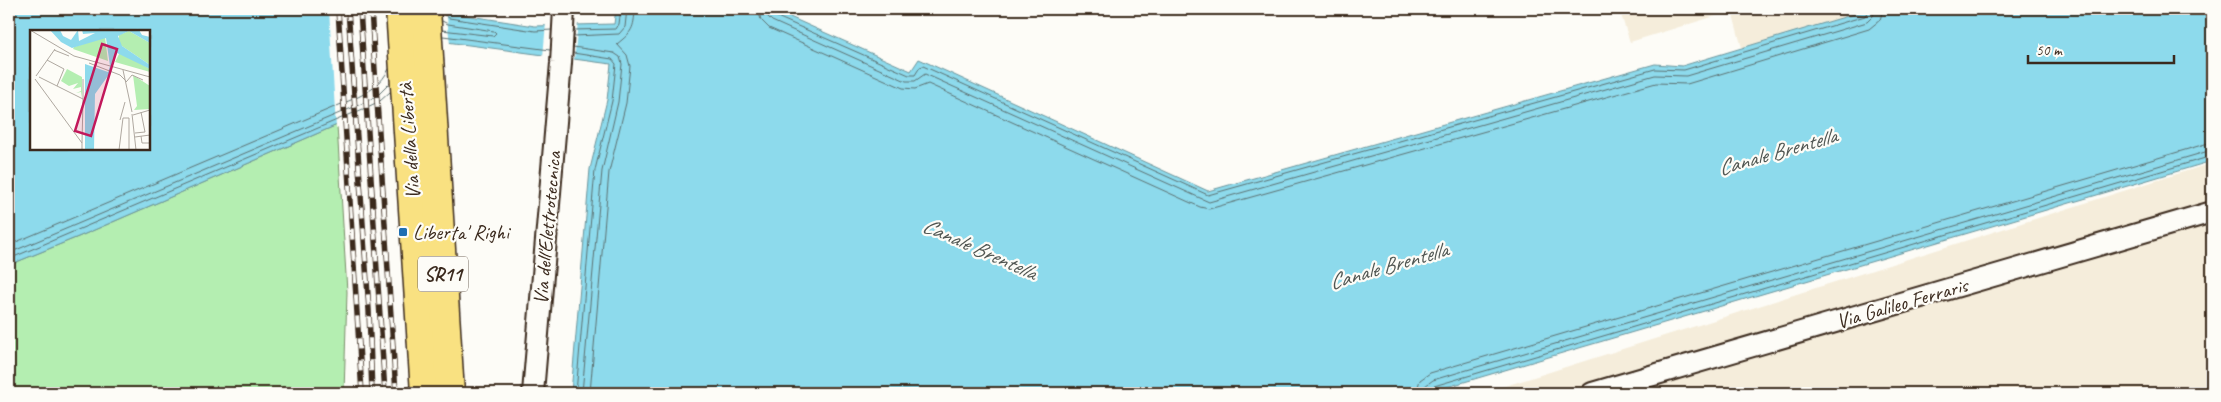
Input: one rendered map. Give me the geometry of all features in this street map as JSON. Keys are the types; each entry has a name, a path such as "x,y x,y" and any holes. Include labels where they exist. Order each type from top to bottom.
{"highway":[{"name":"Via della Libertà","path":"400,9 423,155 450,393"},
{"name":"Via della Libertà","path":"425,393 423,155 426,9"}],"street":[{"name":"Via dell'Elettrotecnica","path":"533,393 562,63 564,9"},
{"name":"Via Galileo Ferraris","path":"1592,393 2212,212"}],"shaded area":[{"path":"1619,9 1871,9 1742,48 1732,11 1630,42"},
{"path":"2212,163 2212,393 1483,393"}],"green space":[{"path":"337,125 347,292 344,393 9,393 9,265"}],"water":[{"name":"Canale Brentella","path":"9,9 445,9 450,13 535,26 614,24 616,9 772,9 911,71 919,59 1208,191 1655,64 1682,66 1871,9 2212,9 2212,161 1427,393 571,393 590,169 607,100 611,64 439,41 337,125 9,265"}],"pier":[{"path":"329,9 446,9 450,44 440,43 399,95 385,107 336,128"},
{"path":"578,22 574,61 543,57 546,23"}],"railway":[{"path":"338,9 362,393"},
{"path":"348,9 369,310 372,393"},
{"path":"360,9 385,393"},
{"path":"371,9 396,393"}],"place":[{"name":"Liberta' Righi","path":"403,232"}]}
